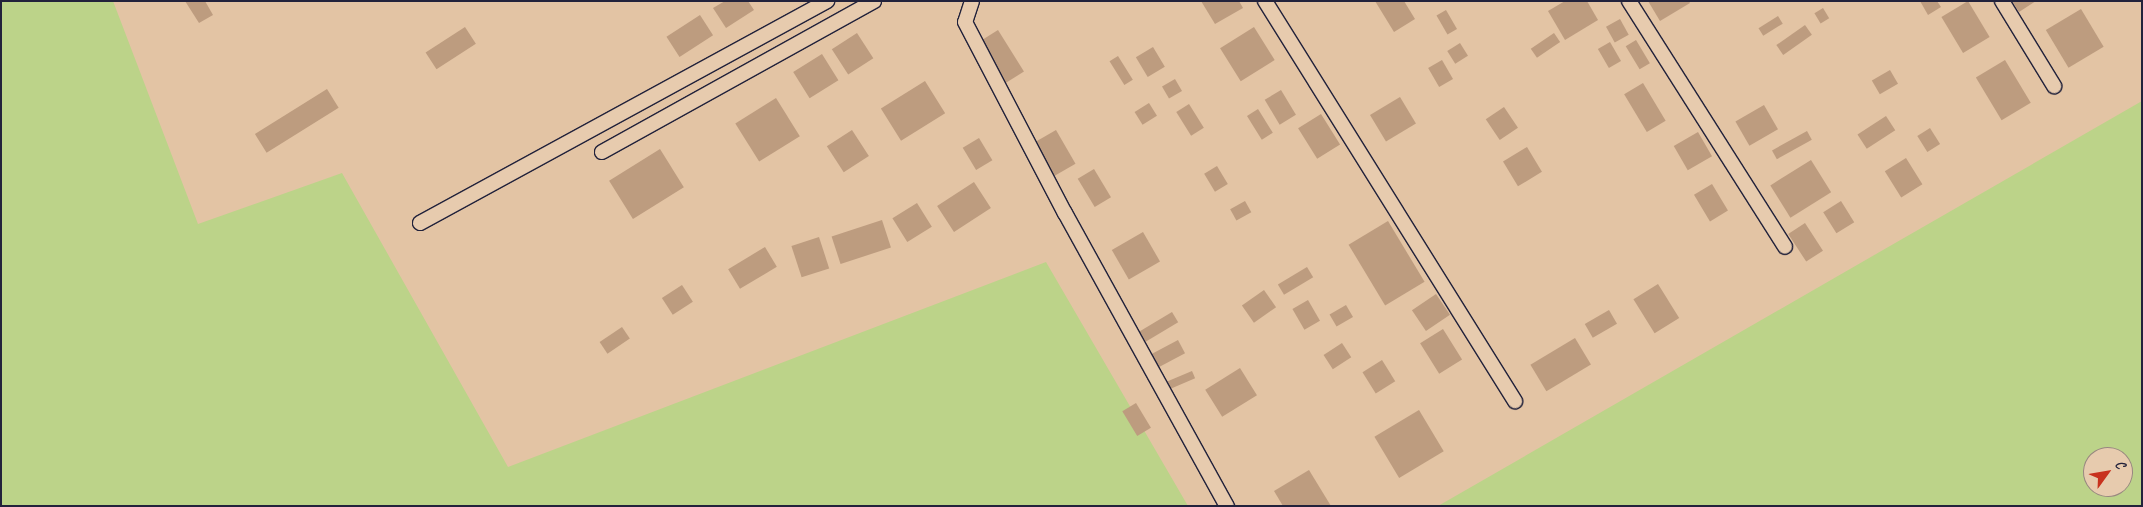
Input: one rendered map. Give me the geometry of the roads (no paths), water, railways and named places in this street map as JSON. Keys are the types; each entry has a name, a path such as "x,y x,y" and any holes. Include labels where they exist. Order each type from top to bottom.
{"lane":[{"path":"420,223 828,1"},
{"path":"602,152 874,1"},
{"path":"972,1 965,22 1066,213 1227,506"},
{"path":"1265,1 1516,401"},
{"path":"1629,1 1785,247"},
{"path":"2002,1 2054,86"}]}
